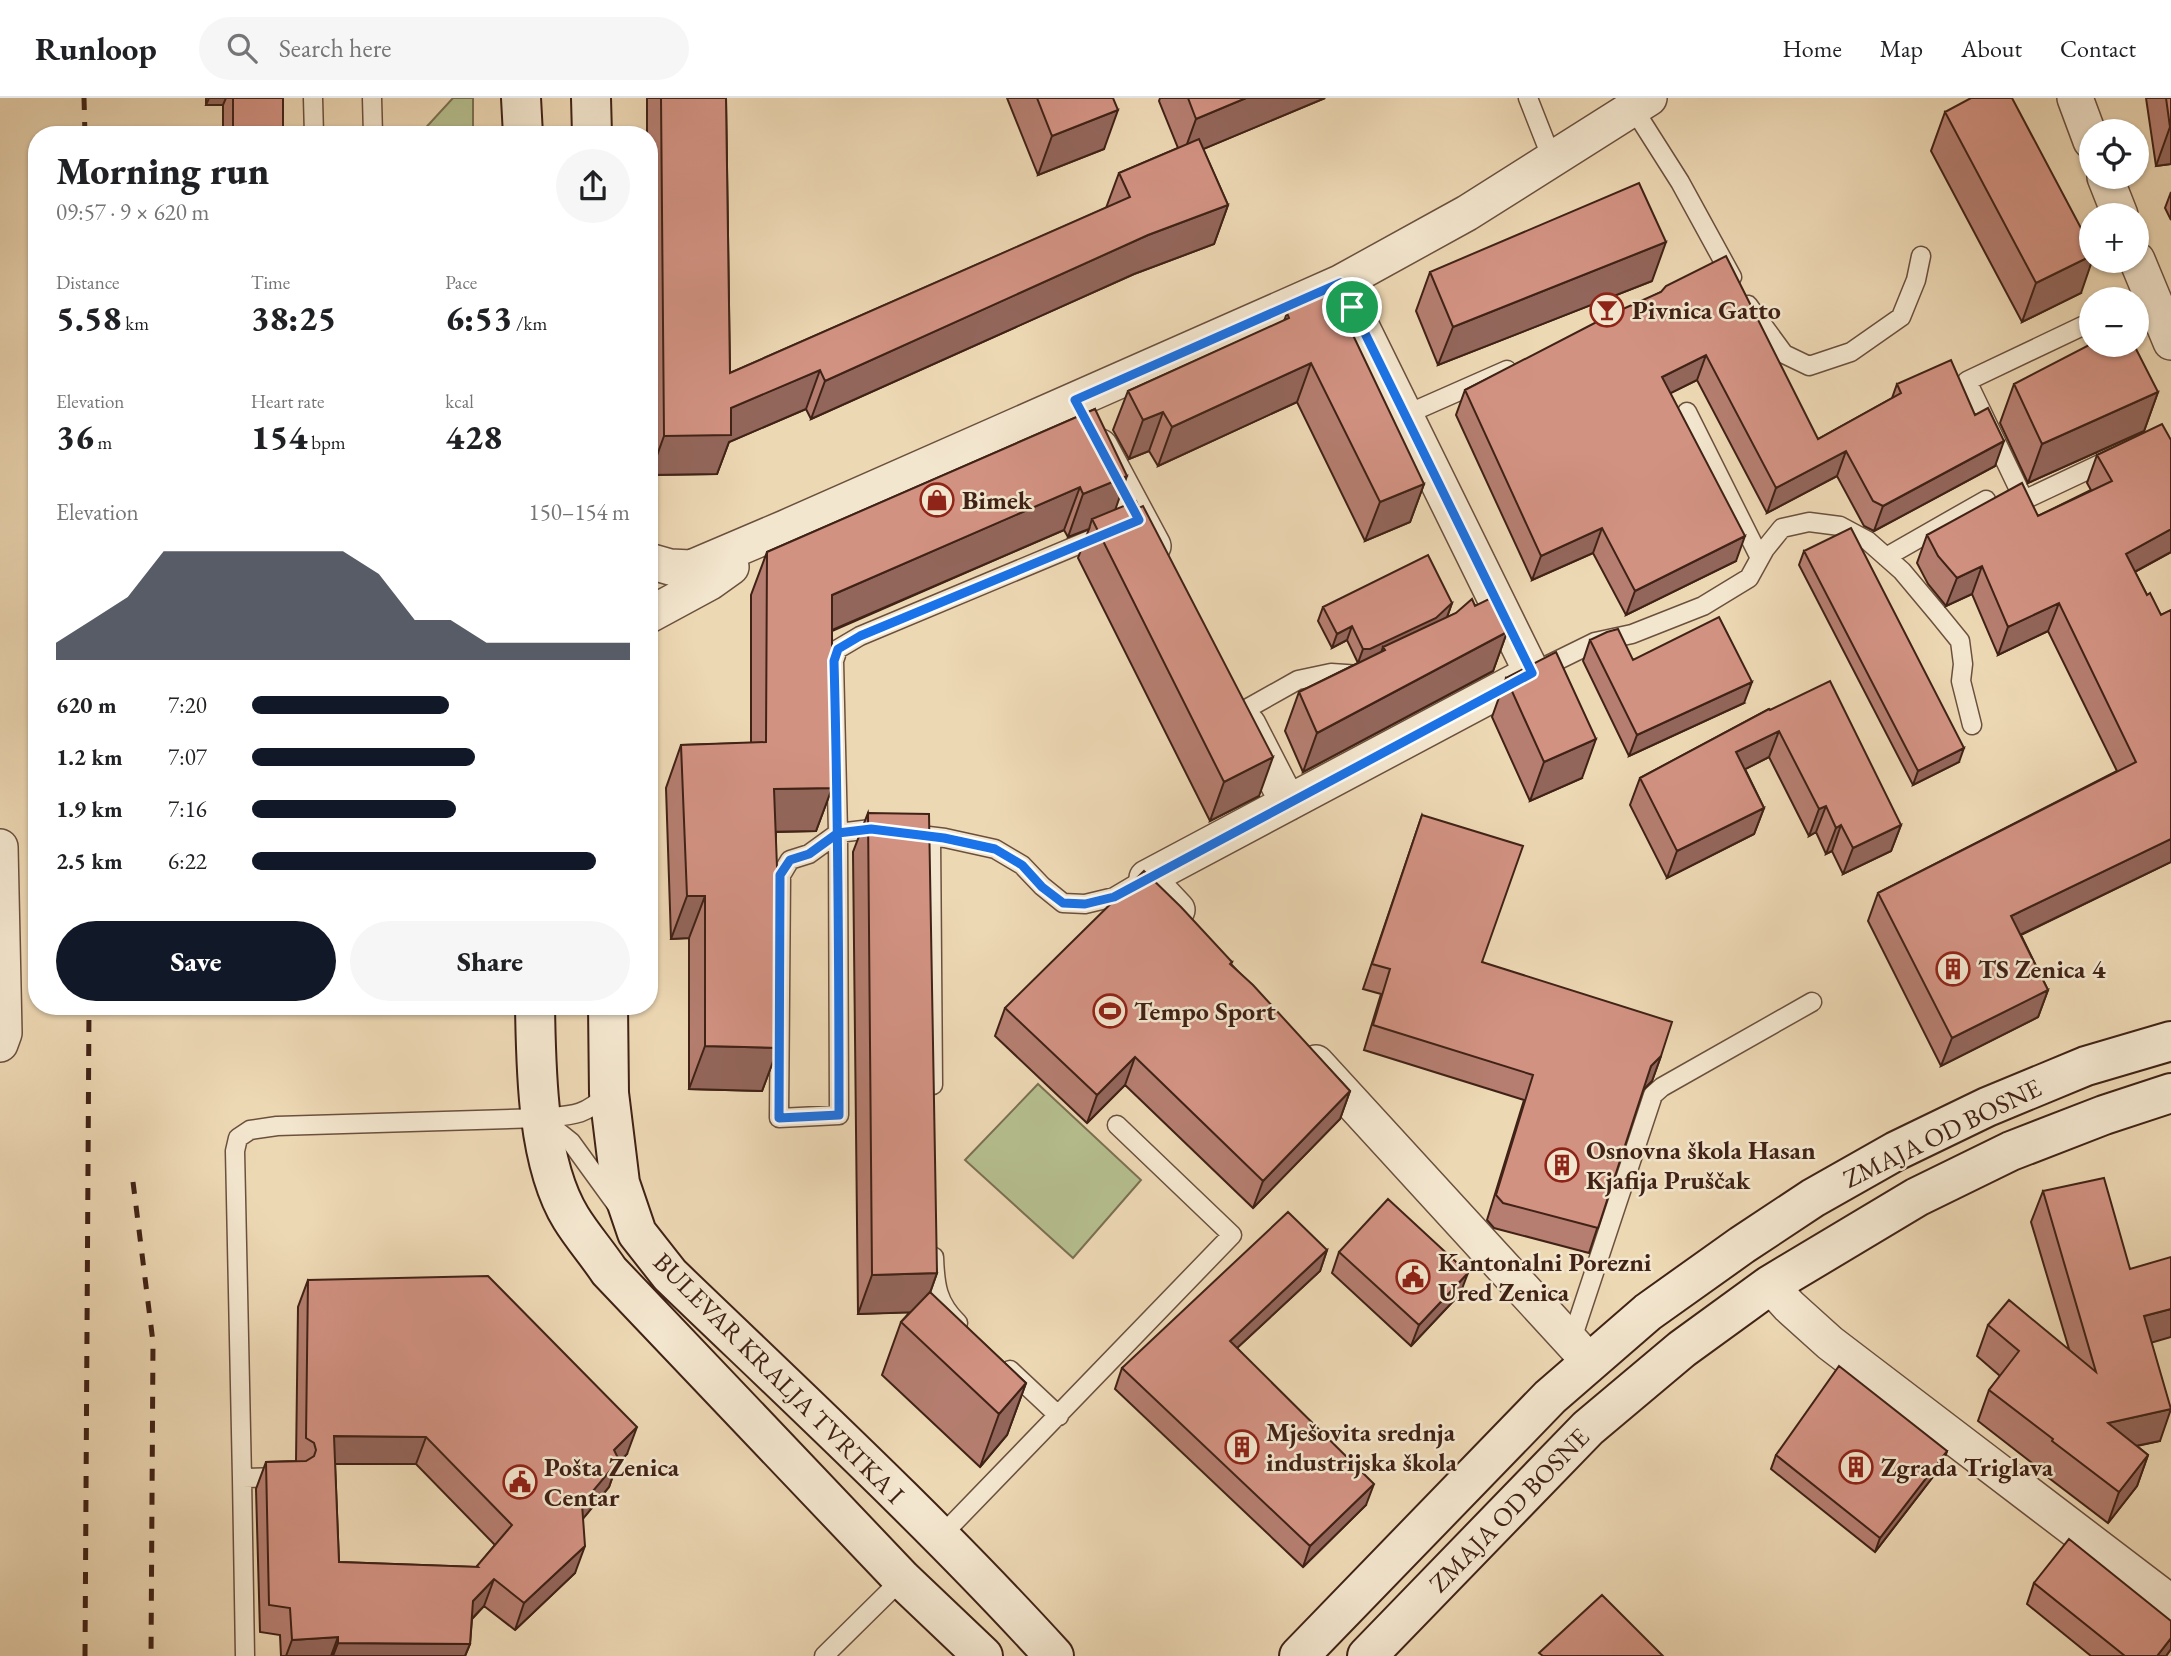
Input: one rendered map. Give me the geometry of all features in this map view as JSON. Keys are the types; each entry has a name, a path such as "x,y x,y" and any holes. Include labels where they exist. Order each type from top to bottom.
{"main road":[{"path":"521,98 523,126"},
{"path":"591,98 592,126"},
{"name":"BULEVAR KRALJA TVRTKA I","path":"535,1015 540,1118 555,1182 570,1217 609,1271 902,1579 983,1656"},
{"name":"BULEVAR KRALJA TVRTKA I","path":"608,1015 609,1093 620,1183 637,1233 670,1275 1002,1598 1054,1656"},
{"name":"ZMAJA OD BOSNE","path":"1299,1656 1550,1397 1580,1352 1648,1312 1813,1198 1896,1151 1987,1107 2086,1066 2171,1041"},
{"name":"ZMAJA OD BOSNE","path":"1367,1656 1588,1428 1682,1349 1770,1285 1917,1197 2011,1151 2104,1115 2171,1093"}],"street":[{"path":"2075,98 2083,119"},
{"path":"658,564 691,568 1340,283 1467,212 1637,101"},
{"path":"1195,929 1147,878 1532,673 1486,594 1405,415 1340,283"},
{"path":"2149,307 2171,342"},
{"path":"1075,400 1126,525 1164,568"},
{"path":"658,610 710,582 785,528"},
{"path":"1235,700 1288,803"},
{"path":"0,847 4,1033 0,1044"},
{"path":"1298,1043 1580,1352"},
{"path":"1770,1285 1830,1343 2171,1603"}],"lane":[{"path":"313,98 314,126"},
{"path":"372,98 373,126"},
{"path":"1528,98 1552,159"},
{"path":"1637,101 1752,312 1784,355 1809,366 1851,352 1901,317 1916,280 1921,256"},
{"path":"2079,328 1967,381 2024,500 2129,450"},
{"path":"1405,415 1519,364"},
{"path":"1688,412 1760,558"},
{"path":"1886,557 1986,500"},
{"path":"1532,673 1595,642 1632,634 1703,607 1749,578 1782,527 1809,522 1840,526 1868,541 1902,571 1960,641 1963,664 1961,681 1972,725"},
{"path":"1126,525 860,636 838,649 834,661 838,833 839,1115 779,1118 780,875 790,860 809,854 838,833 871,829 995,849 1022,865 1042,887 1063,903 1085,904 1114,897 1147,878"},
{"path":"1235,700 1298,680 1331,673 1367,675 1378,669"},
{"path":"932,837 933,1097"},
{"path":"1580,1352 1653,1095 1662,1087 1812,1002"},
{"path":"245,1656 235,1152 238,1138 250,1130 277,1126 540,1118 579,1114 609,1093"},
{"path":"540,1118 571,1142 637,1233"},
{"path":"940,1537 1232,1236 1117,1125"},
{"path":"934,1234 934,1275 938,1295 948,1314 968,1332"},
{"path":"998,1360 1059,1416"},
{"path":"242,1478 295,1477"},
{"path":"824,1656 902,1579"}],"green space":[{"path":"453,98 473,98 473,126 427,126"},
{"path":"1038,1084 1141,1180 1073,1258 965,1160"}],"building":[{"path":"233,98 283,98 283,126 233,126"},
{"path":"661,98 726,98 730,373 1130,197 1119,173 1199,139 1228,205 1148,235 825,381 820,370 731,408 731,435 664,436"},
{"path":"1037,98 1113,98 1118,110 1052,136"},
{"path":"1188,98 1246,98 1196,119"},
{"path":"1971,98 2012,98 2079,224 2079,262 2036,283 1945,112"},
{"path":"2166,98 2171,98 2171,127 2170,127"},
{"path":"1639,183 1666,242 1453,327 1430,272"},
{"path":"1726,256 1818,439 1901,393 1897,384 1951,360 1975,415 1988,408 2004,441 1883,506 1873,501 1846,451 1776,488 1706,355 1662,377 1745,536 1635,591 1602,528 1541,556 1465,390 1614,313 1661,292 1666,286"},
{"path":"1331,289 1424,484 1380,502 1311,363 1172,427 1163,412 1143,420 1128,391 1289,318 1287,313"},
{"path":"2079,350 2079,357 2140,357 2158,392 2042,444 2014,384"},
{"path":"1095,409 1127,476 1083,494 1080,487 832,595 832,788 774,789 778,893 775,893 778,1048 705,1046 705,896 687,896 681,745 766,742 767,552"},
{"path":"2162,424 2171,440 2171,529 2126,554 2147,595 2150,593 2161,615 2171,610 2171,839 2011,916 2048,990 1952,1038 1878,893 2136,762 2059,603 2008,627 1982,566 1957,578 1938,556 1927,535 2022,483 2038,516 2112,481 2097,455"},
{"path":"1136,501 1139,508 1143,506 1273,757 1224,782 1092,519"},
{"path":"1851,528 1964,748 1918,771 1804,551"},
{"path":"1428,555 1452,603 1436,618 1370,649 1363,649 1352,626 1337,634 1323,607"},
{"path":"1472,599 1475,606 1489,599 1507,632 1317,733 1299,692 1385,650 1383,647 1456,613"},
{"path":"1719,617 1752,682 1637,735 1590,640 1618,629 1633,660"},
{"path":"1556,652 1596,739 1544,762 1506,678"},
{"path":"1830,681 1901,825 1853,848 1841,825 1836,828 1826,806 1819,809 1779,731 1736,752 1764,808 1677,851 1640,778 1769,709"},
{"path":"868,813 929,814 937,1273 872,1275"},
{"path":"1422,815 1523,846 1482,962 1672,1022 1661,1056 1651,1066 1598,1228 1503,1203 1496,1195 1533,1075 1373,1025 1390,969 1372,964"},
{"path":"1144,871 1181,907 1232,962 1230,964 1253,985 1350,1091 1263,1181 1135,1057 1097,1095 1005,1008"},
{"path":"2104,1178 2130,1269 2171,1257 2171,1309 2144,1316 2171,1409 2108,1423 2148,1455 2119,1492 1989,1390 2019,1351 1988,1325 2009,1300 2096,1372 2043,1191"},
{"path":"1388,1199 1468,1273 1419,1325 1339,1252"},
{"name":"Mješovita srednja industrijska škola","path":"1288,1212 1327,1250 1230,1341 1374,1484 1310,1546 1122,1368"},
{"name":"Pošta Zenica Centar","path":"488,1276 637,1427 614,1450 619,1460 582,1504 585,1546 524,1603 494,1579 473,1601 470,1644 338,1643 338,1637 292,1640 290,1608 269,1605 266,1462 306,1461 314,1456 316,1450 314,1443 306,1438 308,1280","holes":["334,1436 426,1437 512,1525 478,1567 339,1562"]},
{"path":"930,1292 1026,1383 999,1414 901,1322"},
{"name":"Zgrada Triglava","path":"1839,1366 1947,1451 1880,1538 1776,1455"},
{"path":"2069,1539 2171,1621 2171,1638 2157,1656 2125,1656 2034,1583"},
{"path":"1602,1595 1663,1656 1543,1656 1539,1653"}],"railway":[{"path":"84,98 85,126"},
{"path":"85,1656 89,1015"},
{"path":"133,1182 153,1342 151,1656"}],"place":[{"name":"Pivnica Gatto","path":"1607,310"},
{"name":"Bimek","path":"937,500"},
{"name":"TS Zenica 4","path":"1953,969"},
{"name":"Tempo Sport","path":"1110,1011"},
{"name":"Osnovna škola Hasan Kjafija Pruščak","path":"1562,1165"},
{"name":"Kantonalni Porezni Ured Zenica","path":"1413,1277"},
{"name":"Mješovita srednja industrijska škola","path":"1242,1447"},
{"name":"Zgrada Triglava","path":"1856,1467"},
{"name":"Pošta Zenica Centar","path":"520,1482"}],"route":[{"path":"1352,307 1340,283 1075,400 1139,520 860,636 838,649 834,661 838,833 839,874 839,1115 779,1118 780,875 790,860 809,854 838,833 871,829 944,838 995,849 1022,865 1042,887 1063,903 1085,904 1114,897 1532,673 1352,307"}]}
